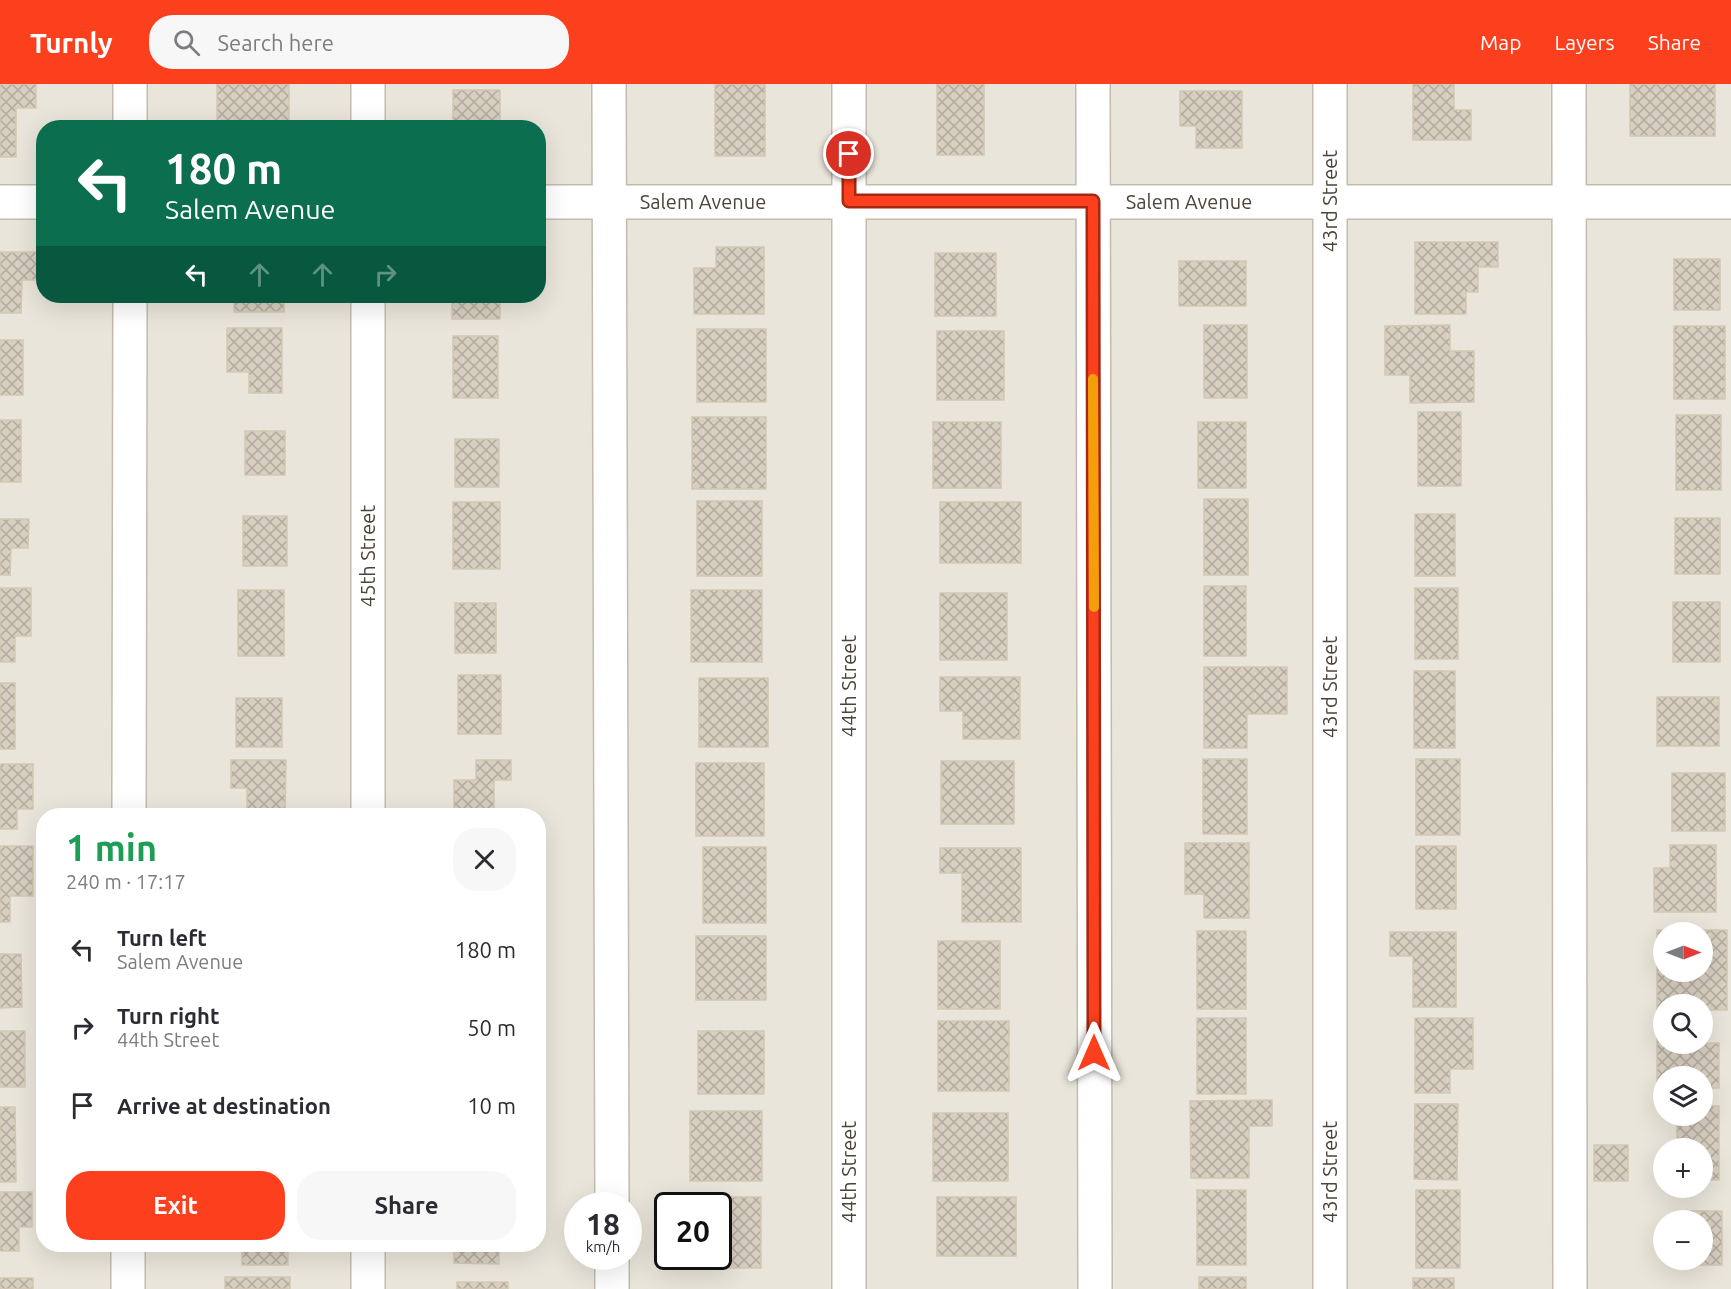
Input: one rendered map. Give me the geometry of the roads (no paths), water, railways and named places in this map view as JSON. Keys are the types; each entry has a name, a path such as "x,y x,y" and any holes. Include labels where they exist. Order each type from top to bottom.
{"street":[{"path":"130,84 130,120"},
{"path":"368,84 368,120"},
{"path":"609,84 612,1192"},
{"name":"44th Street","path":"849,84 849,1289"},
{"path":"1093,84 1095,1289"},
{"name":"43rd Street","path":"1330,84 1330,1289"},
{"path":"1569,84 1570,1289"},
{"path":"0,202 36,202"},
{"name":"Salem Avenue","path":"546,202 1731,202"},
{"path":"129,808 130,303"},
{"name":"45th Street","path":"368,303 368,808"},
{"path":"128,1289 129,1252"},
{"path":"368,1252 368,1289"},
{"path":"612,1270 612,1289"}]}
